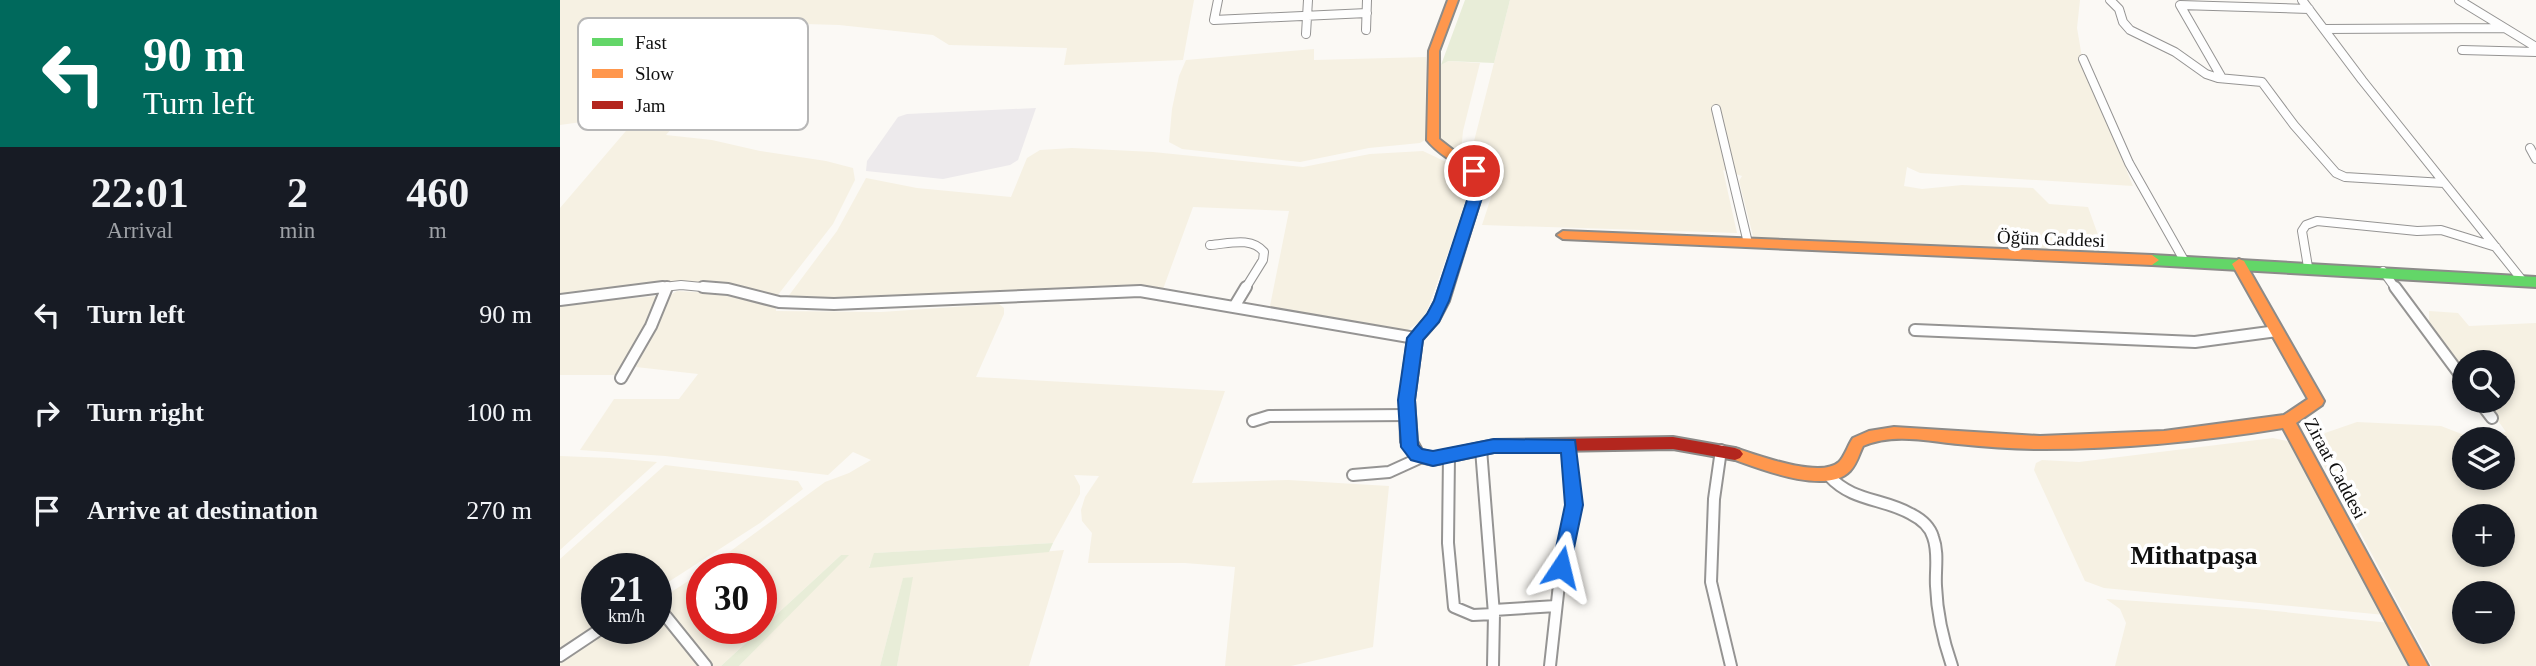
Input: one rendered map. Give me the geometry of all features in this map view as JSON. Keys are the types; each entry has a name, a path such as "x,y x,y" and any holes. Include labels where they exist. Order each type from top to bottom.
{"street":[{"path":"1218,0 1214,20 1367,13"},
{"path":"1306,34 1308,0"},
{"path":"1366,30 1367,0"},
{"path":"1452,0 1434,51 1432,138 1438,147 1468,163 1476,174 1479,185 1442,301 1433,318 1415,338 1407,400 1410,447 1422,457 1433,459 1481,449 1665,443 1721,450 1792,471 1829,476 1849,495 1908,512 1929,529 1936,545 1938,610 1952,666"},
{"path":"2110,0 2119,9 2123,22 2130,30 2175,52 2206,74 2262,82 2294,125 2336,173 2345,177 2444,183"},
{"path":"2302,0 2444,183 2496,247 2529,281"},
{"path":"2459,0 2536,49"},
{"path":"2222,78 2180,5 2308,9"},
{"path":"2324,29 2504,28"},
{"path":"2462,50 2536,49"},
{"path":"2084,59 2098,101 2142,191 2185,262"},
{"path":"1716,109 1748,243"},
{"path":"2530,148 2536,159"},
{"path":"2308,267 2302,231 2305,225 2317,221 2417,231 2441,230 2496,247"},
{"name":"Öğün Caddesi","path":"1563,235 2308,267 2529,281"},
{"path":"1210,245 1252,242 1259,245 1264,252 1263,260 1234,307"},
{"name":"Ziraat Caddesi","path":"2239,264 2317,401 2287,421 2419,666"},
{"path":"2383,271 2452,364"},
{"path":"560,300 667,286 713,287 779,302 834,304 1140,291 1415,338"},
{"path":"621,377 651,326 667,286"},
{"path":"1915,330 2195,342 2277,331"},
{"path":"2488,413 2492,418"},
{"path":"1252,421 1269,416 1408,415"},
{"path":"1829,476 1846,466 1851,451 1858,442 1883,433 2000,443 2072,444 2189,436 2287,421"},
{"path":"1550,666 1563,548 1574,505 1569,445"},
{"path":"1481,449 1494,612 1493,666"},
{"path":"1721,450 1714,499 1712,582 1731,666"},
{"path":"1449,455 1448,543 1454,607 1473,615 1556,606"},
{"path":"1353,475 1394,471 1422,457"},
{"path":"672,624 706,666"},
{"path":"560,656 581,642"}],"shaded area":[{"path":"560,0 1194,0 1183,60 1064,65 1067,48 949,45 933,35 808,24 808,18 578,18 578,122 560,125"},
{"path":"1510,0 2080,0 2077,28 2083,63 2133,186 1920,173 1907,167 1904,186 1922,189 1962,185 2033,188 2049,204 2088,207 2102,246 2097,254 1754,240 1739,181 1742,176 1723,170 1737,233 1482,225 1501,167 1471,153"},
{"path":"1314,49 1314,60 1426,57 1425,140 1300,162 1182,149 1169,142 1172,109 1179,76 1186,60"},
{"path":"1447,61 1480,63 1463,131 1461,153 1441,144 1441,65"},
{"path":"1036,108 1018,160 1010,165 943,179 866,171 867,161 898,117 907,114"},
{"path":"627,130 670,130 666,135 712,140 760,151 826,161 853,168 855,180 833,224 774,300 658,283 560,298 560,208"},
{"path":"1072,148 1153,152 1303,167 1370,154 1423,151 1461,169 1470,183 1465,206 1424,319 1406,331 1269,311 1289,211 1193,207 1162,292 903,302 787,298 837,231 866,178 917,188 1011,197 1027,158 1040,150"},
{"path":"677,291 714,293 776,307 776,311 881,312 999,304 1004,308 1004,314 976,377 1225,391 1192,483 1288,480 1389,486 1373,647 1291,666 1225,666 1235,567 1185,563 1088,563 1092,533 1082,521 1081,510 1085,497 1099,476 1074,475 1080,486 1080,494 1053,543 875,553 869,567 1064,550 1029,666 897,666 912,577 903,579 880,666 739,666 760,644 777,644 777,627 847,555 841,555 777,614 777,553 728,553 825,482 849,473 871,460 853,452 828,475 665,456 580,450 614,399 679,399 698,374 636,367 661,318 667,297"},
{"path":"658,296 650,320 618,375 560,375 560,304"},
{"path":"2429,311 2458,313 2469,326 2536,323 2536,666 2432,666 2319,456 2319,445 2325,433 2357,422 2441,426 2452,430 2452,490 2515,490 2515,427 2502,427 2493,413 2515,413 2515,350 2452,350 2452,357 2429,325"},
{"path":"2273,438 2287,441 2295,447 2385,615 2104,588 2085,581 2034,470 2036,463 2042,460 2079,462"},
{"path":"560,456 610,458 657,462 560,550"},
{"path":"665,465 798,481 803,489 760,523 713,553 686,553 686,571 672,580 672,553 581,553 581,639 560,653 560,559"},
{"path":"686,582 686,644 745,644 721,666 560,666 560,662 586,644 672,644 672,592"},
{"path":"2106,599 2256,609 2390,623 2412,666 2115,666 2126,623 2120,609"}],"green space":[{"path":"1465,0 1510,0 1494,63 1448,61 1441,65"},
{"path":"1053,543 1049,552 869,568 874,553"},
{"path":"841,555 849,555 777,628 777,614"},
{"path":"913,577 897,666 880,666 903,578"},
{"path":"745,644 761,644 739,666 721,666"}],"traffic: fast":[{"path":"2152,260 2536,282"}],"traffic: slow":[{"path":"1453,0 1434,51 1433,140 1465,164 1479,185 1462,239"},
{"path":"1563,235 2152,260"},
{"path":"2239,264 2317,401 2287,421 2419,666"},
{"path":"1735,454 1792,471 1823,474 1836,472 1845,466 1858,442 1881,434 1906,433 2040,443 2123,441 2287,421"}],"traffic: jam":[{"path":"1462,239 1442,301 1433,318 1415,338 1407,400 1409,442 1417,455 1433,459 1494,446 1673,443 1735,454"}],"district":[{"name":"Mithatpaşa","path":"2194,555"}],"route":[{"path":"1474,171 1479,185 1442,301 1433,318 1415,338 1407,400 1410,447 1417,455 1433,459 1494,446 1569,445 1574,505 1561,567"}]}
